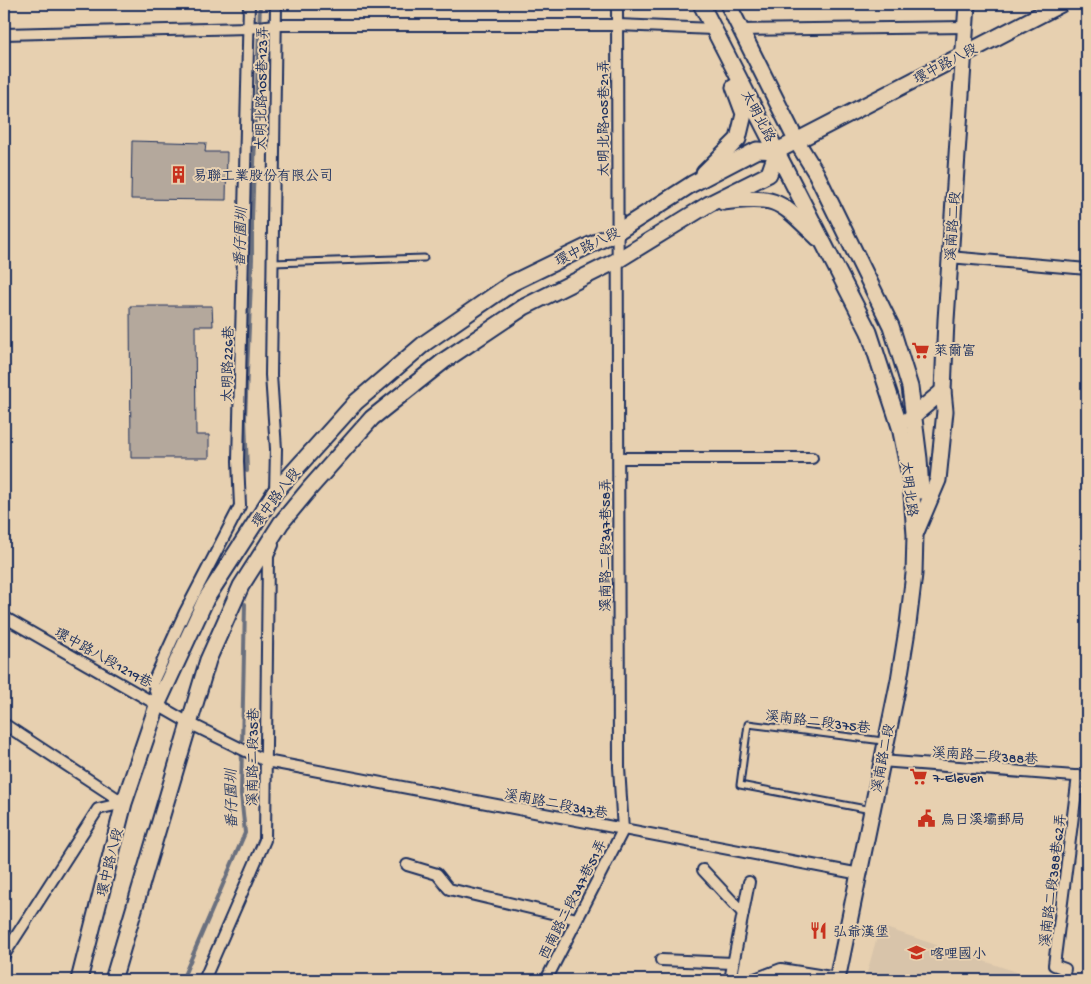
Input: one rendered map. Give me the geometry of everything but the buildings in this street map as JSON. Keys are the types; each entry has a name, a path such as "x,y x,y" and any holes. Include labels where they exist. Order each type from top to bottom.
{"street":[{"name":"太明路226巷","path":"158,703 153,682 185,612 240,506 238,462 249,4"},
{"name":"太明北路105巷123弄","path":"275,492 276,449 271,375 276,4"},
{"name":"太明北路105巷21弄","path":"617,4 618,260"},
{"name":"太明北路","path":"701,4 869,332 900,427 911,481 915,535"},
{"name":"太明北路","path":"728,4 797,142 816,173 891,326 910,388 914,416 921,490 915,535"},
{"name":"溪南路二段","path":"837,979 860,874 884,742 899,680 914,574 915,535 938,480 945,411 943,391 949,257 967,4"},
{"name":"環中路八段","path":"78,980 84,963 124,803 158,703 206,599 275,492 356,402 425,343 512,283 617,232 692,184 757,150 777,151 797,142 964,53 1061,4"},
{"path":"4,34 248,28 276,25 618,25 714,31"},
{"path":"741,30 966,27"},
{"name":"環中路八段","path":"692,184 738,139 744,114 714,31"},
{"name":"環中路八段","path":"113,980 208,660 242,586 281,524 372,418 428,373 524,308 618,260 709,204 769,174 777,151"},
{"name":"環中路八段","path":"709,204 749,198 777,202 791,211 826,246"},
{"path":"949,257 1087,269"},
{"name":"溪南路二段347巷58弄","path":"618,260 619,767 623,830"},
{"path":"900,427 943,391"},
{"path":"619,458 812,458"},
{"name":"溪南路二段35巷","path":"204,980 264,840 268,556 281,524"},
{"name":"環中路八段1219巷","path":"4,617 158,703 190,723 238,747"},
{"path":"4,724 124,803"},
{"name":"溪南路二段347巷","path":"238,747 266,761 860,874"},
{"name":"溪南路二段388巷","path":"881,761 1083,777"},
{"name":"溪南路二段388巷62弄","path":"1062,980 1065,970 1054,965 1083,777"},
{"path":"4,955 98,809 124,803"},
{"name":"西南路二段347巷51弄","path":"546,980 623,830"},
{"path":"406,865 437,874 448,889 577,919"},
{"path":"703,870 743,913"},
{"path":"730,980 749,882"},
{"path":"662,960 733,963"},
{"path":"73,980 84,963"},
{"path":"752,980 781,969 837,979"}],"lane":[{"path":"272,263 424,258"},
{"name":"溪南路二段375巷","path":"872,810 740,785 748,724 884,742"}],"shaded area":[{"name":"喀哩國小","path":"880,926 1040,980 865,980"}],"waterway":[{"name":"番仔園圳","path":"247,471 245,418 260,4"},
{"name":"番仔園圳","path":"182,980 245,833 241,794 245,604"}],"place":[{"name":"易聯工業股份有限公司","path":"179,175"},
{"name":"萊爾富","path":"920,350"},
{"name":"7-Eleven","path":"919,777"},
{"name":"烏日溪壩郵局","path":"927,819"},
{"name":"弘爺漢堡","path":"819,931"},
{"name":"喀哩國小","path":"916,953"}]}
